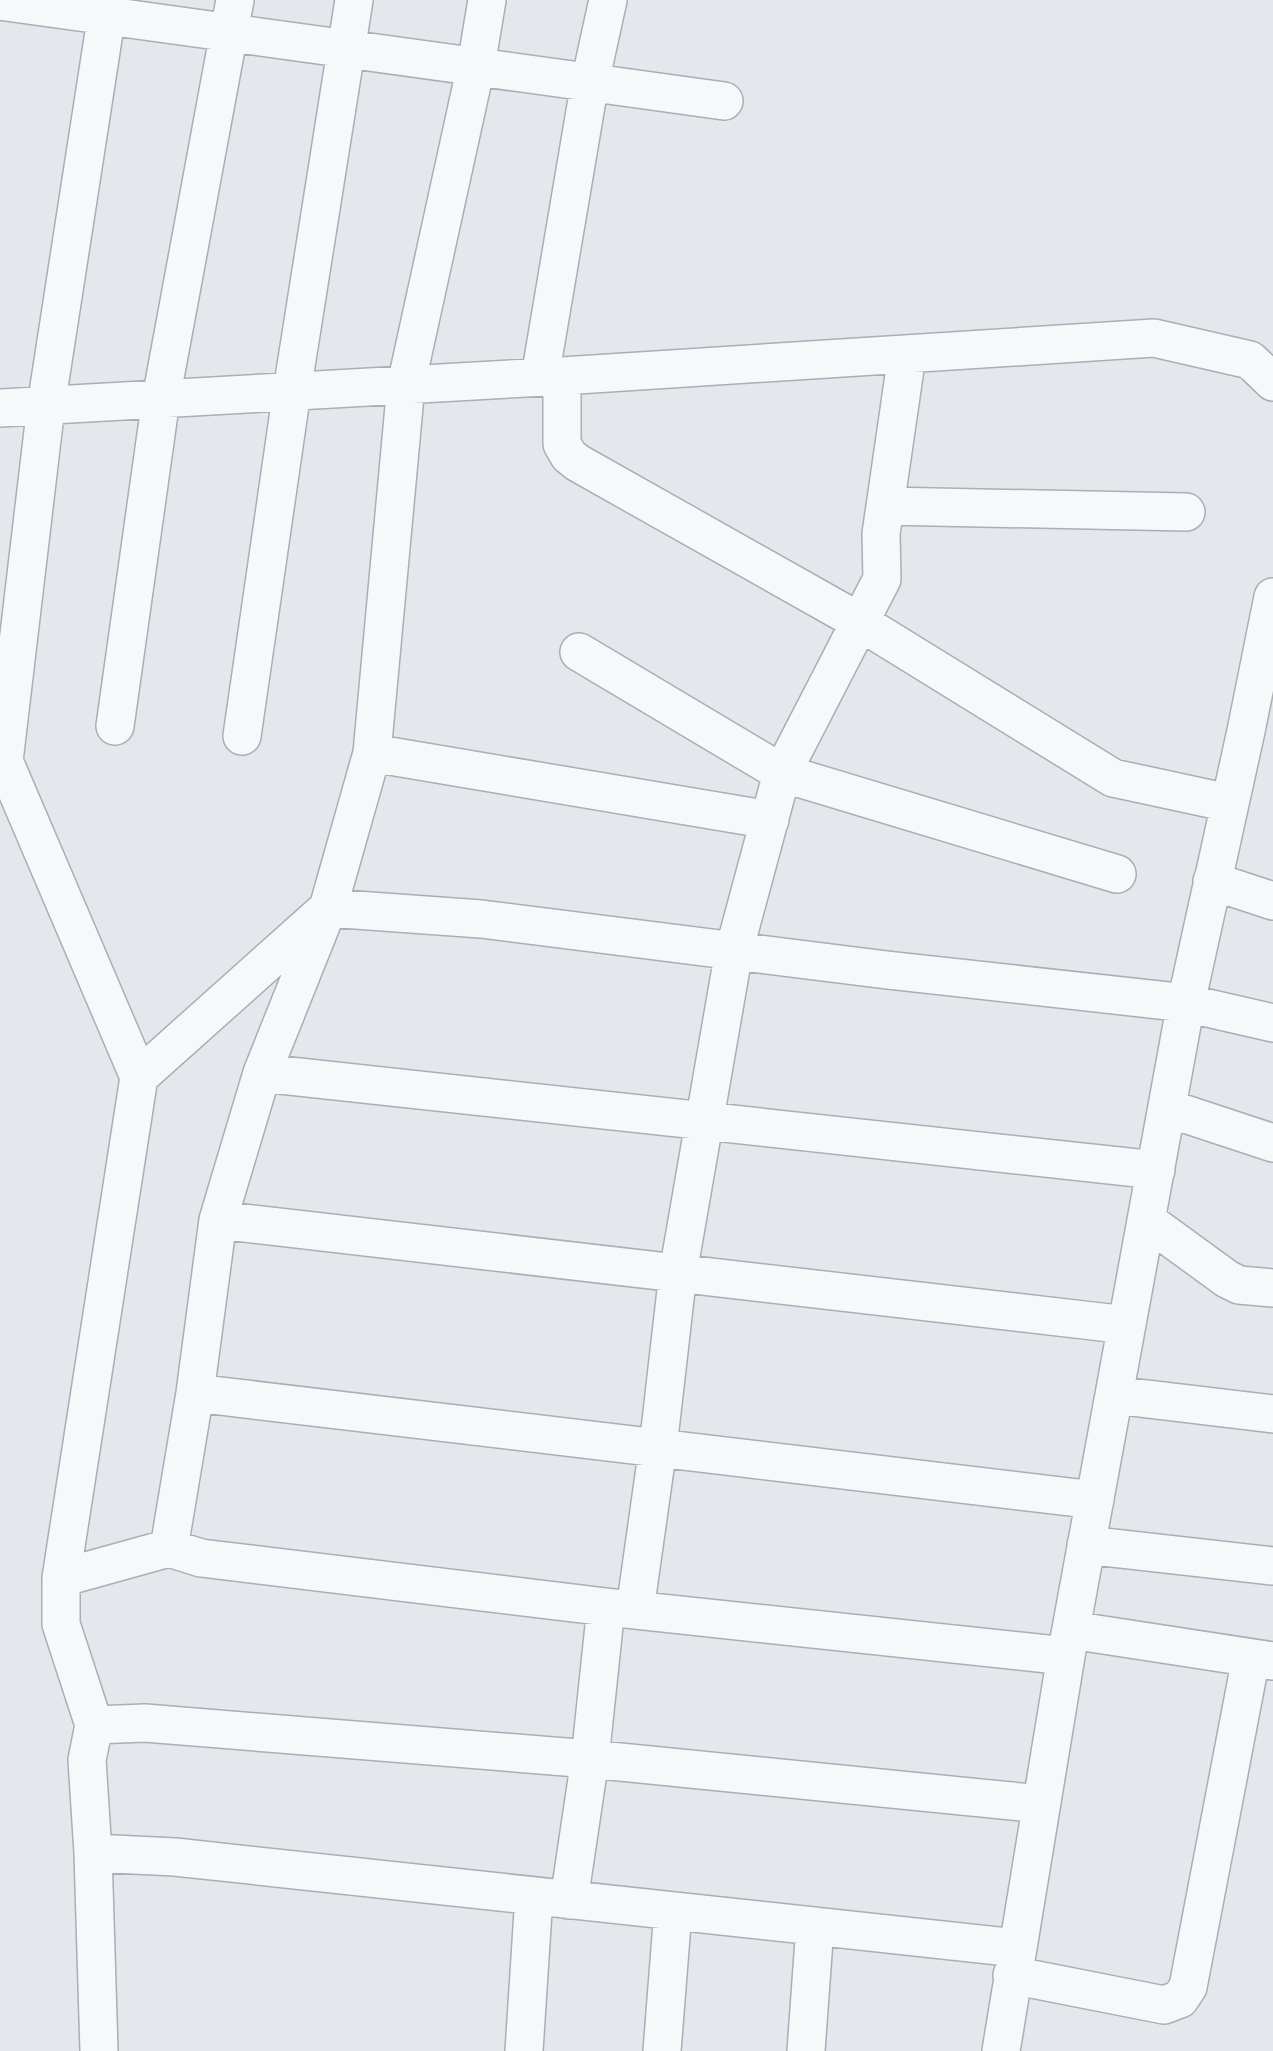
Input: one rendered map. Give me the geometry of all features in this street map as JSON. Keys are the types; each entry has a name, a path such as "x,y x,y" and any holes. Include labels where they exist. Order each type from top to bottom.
{"street":[{"path":"242,736 292,391 354,0"},
{"path":"169,1548 195,1393 218,1220 262,1073 328,908 372,753 406,385 476,66 487,0"},
{"path":"608,0 590,82 551,377 562,444 569,456 860,622 1113,778 1229,803"},
{"path":"0,1 232,16 345,48 724,101"},
{"path":"99,2051 93,1853 87,1760 94,1725 61,1624 61,1578 139,1077 4,761 46,405 108,7"},
{"path":"115,726 161,399 232,16"},
{"path":"0,408 551,377 1154,338 1250,360 1273,382"},
{"path":"569,1900 590,1759 620,1608 658,1447 678,1273 734,951 782,773 882,579 881,534 906,355"},
{"path":"886,506 1186,512"},
{"path":"1001,2051 1068,1643 1186,1003 1229,803 1260,736 1273,597"},
{"path":"579,652 782,773 1117,874"},
{"path":"372,753 770,820"},
{"path":"1212,881 1273,901"},
{"path":"139,1077 328,908 481,919 1186,1003 1273,1023"},
{"path":"262,1073 1156,1170"},
{"path":"1167,1108 1273,1143"},
{"path":"218,1220 1127,1325"},
{"path":"1146,1220 1227,1279 1239,1284 1273,1288"},
{"path":"195,1393 1095,1500"},
{"path":"1114,1395 1273,1414"},
{"path":"1086,1545 1273,1566"},
{"path":"61,1578 169,1548 201,1558 620,1608 1262,1660 1188,1987 1180,1999 1164,2005 1014,1961 815,1926 175,1857 93,1853"},
{"path":"94,1725 145,1723 590,1759 1041,1804"},
{"path":"524,2051 534,1896"},
{"path":"662,2051 673,1911"},
{"path":"806,2051 815,1926"}]}
